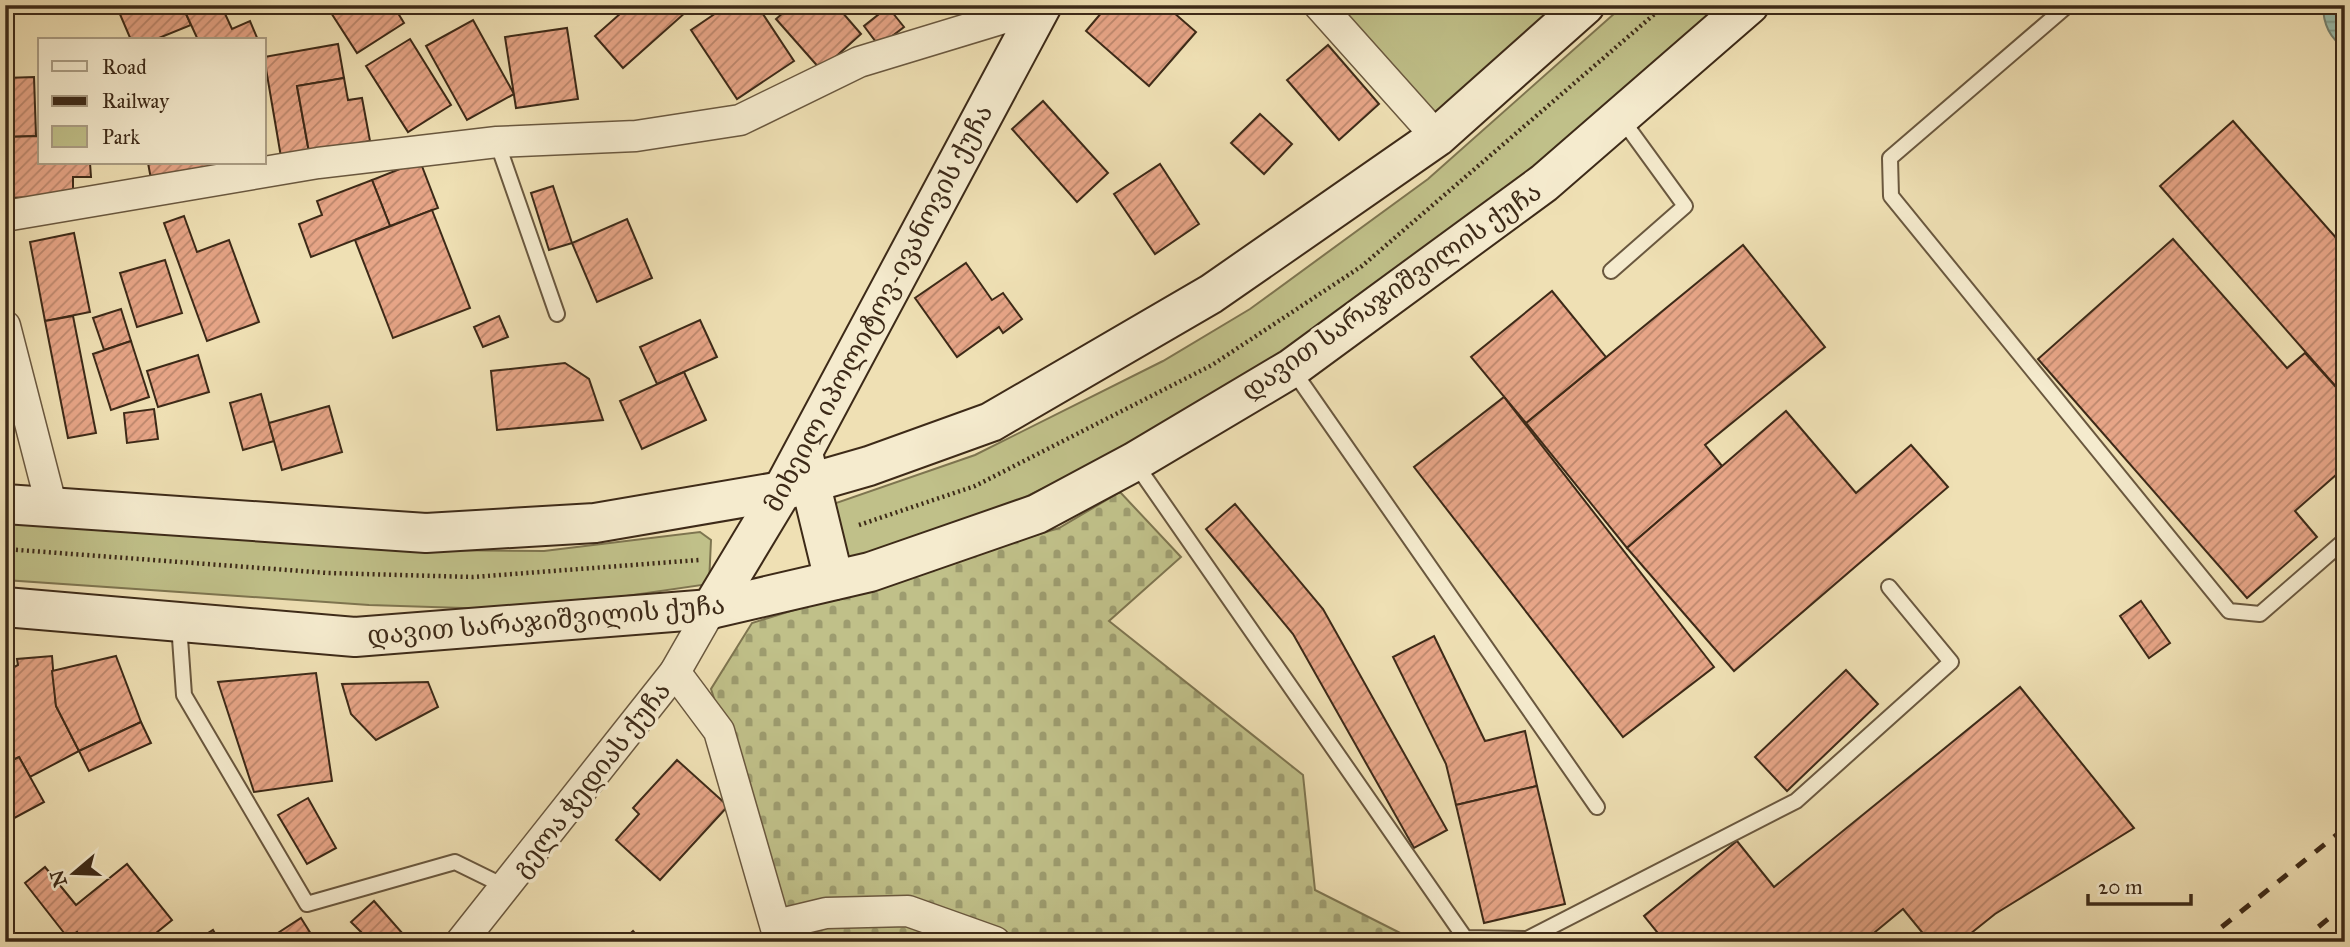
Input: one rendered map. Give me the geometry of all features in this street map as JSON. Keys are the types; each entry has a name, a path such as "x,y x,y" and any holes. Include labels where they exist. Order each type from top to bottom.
{"main road":[{"path":"5,504 426,533 595,523 798,475 869,466 991,422 1211,294 1437,137 1585,5"},
{"name":"დავით სარაჯიშვილის ქუჩა","path":"5,607 355,638 710,609 870,572 1037,514 1134,462 1292,369 1544,183 1749,5"},
{"name":"მიხეილ იპოლიტოვ-ივანოვის ქუჩა","path":"710,609 798,475 1040,6"},
{"path":"798,475 834,580"}],"street":[{"path":"1319,5 1437,137"},
{"path":"5,216 318,163 497,142 636,136 740,120 859,62 1040,6"},
{"path":"5,326 52,508"},
{"name":"გელა ჭედიას ქუჩა","path":"461,942 676,673 710,609"},
{"path":"676,673 719,731 778,933 826,913 908,911 995,942"}],"lane":[{"path":"2068,5 1890,158 1891,196 2229,611 2260,614 2345,540"},
{"path":"1611,271 1685,206 1620,117"},
{"path":"497,142 558,314"},
{"path":"1292,369 1597,807"},
{"path":"1134,462 1465,937 1527,939 1796,800 1951,662 1889,587"},
{"path":"179,622 184,695 307,904 455,862 506,887"}],"path":[{"path":"859,525 975,486 1212,365 1362,266 1665,5"}],"green space":[{"path":"1335,5 1559,5 1435,115"},
{"path":"1624,5 1721,5 1473,219 1352,310 1163,429 985,517 855,560 840,558 828,514 836,503 975,455 1163,361 1250,309 1428,179"},
{"path":"1120,492 1181,557 1109,621 1303,775 1315,890 1418,942 793,942 711,689 752,623 1059,528"},
{"path":"5,518 435,550 544,551 700,532 711,540 709,584 530,610 369,605 5,580"}],"shaded area":[{"path":"2323,5 2345,5 2345,48 2328,30"}],"building":[{"path":"116,5 182,5 191,25 159,38 130,38"},
{"path":"182,5 221,5 232,29 250,21 257,38 197,38"},
{"path":"326,5 393,5 404,23 357,53"},
{"path":"630,5 680,5 686,12 623,68 595,36"},
{"path":"728,5 757,5 794,61 737,99 691,30"},
{"path":"792,5 836,5 861,34 821,70 776,19"},
{"path":"1108,5 1165,5 1196,32 1149,86 1086,31"},
{"path":"888,7 904,27 879,46 864,26"},
{"path":"473,20 514,94 467,120 426,46"},
{"path":"567,28 578,99 516,108 505,37"},
{"path":"410,39 451,105 408,132 366,66"},
{"path":"338,44 344,78 297,86 309,152 281,157 266,57"},
{"path":"1328,45 1379,104 1339,140 1287,80"},
{"path":"34,77 36,136 5,137 5,78"},
{"path":"344,78 348,100 362,98 370,141 309,152 297,86"},
{"path":"1043,101 1108,173 1077,202 1012,129"},
{"path":"1260,114 1292,144 1264,174 1231,143"},
{"path":"2233,121 2345,248 2345,397 2160,186"},
{"path":"38,136 38,164 90,164 91,177 73,177 73,196 5,198 5,137"},
{"path":"420,161 438,208 390,226 372,180"},
{"path":"148,164 227,164 151,179"},
{"path":"1160,164 1199,224 1155,254 1114,194"},
{"path":"372,180 390,226 311,257 299,224 322,215 317,201"},
{"path":"553,186 572,243 549,250 531,193"},
{"path":"432,210 470,308 393,338 355,240"},
{"path":"184,216 197,252 229,240 259,322 207,341 164,223"},
{"path":"627,219 652,278 597,302 572,243"},
{"path":"74,233 90,312 45,321 30,242"},
{"path":"2173,239 2287,368 2305,353 2345,397 2345,467 2295,511 2317,537 2247,598 2038,359"},
{"path":"1743,245 1825,347 1705,445 1722,466 1627,548 1526,423"},
{"path":"165,260 182,313 137,327 120,273"},
{"path":"966,263 992,300 1003,293 1022,319 1003,333 999,327 957,357 915,298"},
{"path":"1552,291 1606,357 1526,423 1471,357"},
{"path":"121,309 131,341 104,350 93,318"},
{"path":"73,316 96,433 68,438 45,321"},
{"path":"499,316 508,337 483,347 474,327"},
{"path":"700,320 717,357 657,384 640,347"},
{"path":"131,341 149,397 111,410 93,354"},
{"path":"198,355 209,392 158,407 147,371"},
{"path":"565,363 589,379 603,420 497,430 491,371"},
{"path":"684,372 706,420 642,449 620,401"},
{"path":"261,394 274,441 243,450 230,403"},
{"path":"1504,397 1714,667 1623,737 1414,467"},
{"path":"329,406 342,452 282,470 269,423"},
{"path":"154,409 158,439 127,443 124,413"},
{"path":"1786,411 1856,493 1911,445 1948,487 1734,671 1627,548"},
{"path":"1235,504 1323,609 1447,830 1414,848 1293,634 1206,529"},
{"path":"2141,601 2170,643 2149,658 2120,616"},
{"path":"1434,636 1485,741 1525,731 1537,786 1456,805 1446,764 1393,657"},
{"path":"52,656 56,706 79,751 30,777 19,757 5,764 5,672 18,665 17,659"},
{"path":"116,656 141,722 79,751 56,706 52,671"},
{"path":"1846,670 1878,704 1787,791 1755,757"},
{"path":"316,673 332,781 254,792 218,682"},
{"path":"428,682 438,707 376,740 351,714 342,684"},
{"path":"2020,687 2134,828 1995,914 1960,942 1930,942 1903,909 1863,942 1665,942 1644,916 1737,841 1774,887"},
{"path":"141,722 151,743 89,771 79,751"},
{"path":"19,757 44,802 5,823 5,764"},
{"path":"677,760 728,806 660,880 616,840 639,814 633,808"},
{"path":"1537,786 1565,904 1484,923 1456,805"},
{"path":"308,798 336,848 307,864 278,815"},
{"path":"127,864 172,920 145,942 82,942 77,932 68,938 25,883 45,867 76,905"},
{"path":"374,901 410,942 350,942 361,932 351,922"},
{"path":"301,918 316,942 268,942 267,940"},
{"path":"213,930 220,942 194,942"},
{"path":"633,931 642,942 621,942"}],"railway":[{"path":"2203,942 2345,828"},
{"path":"2300,942 2345,905"},
{"path":"2337,942 2345,936"}]}
